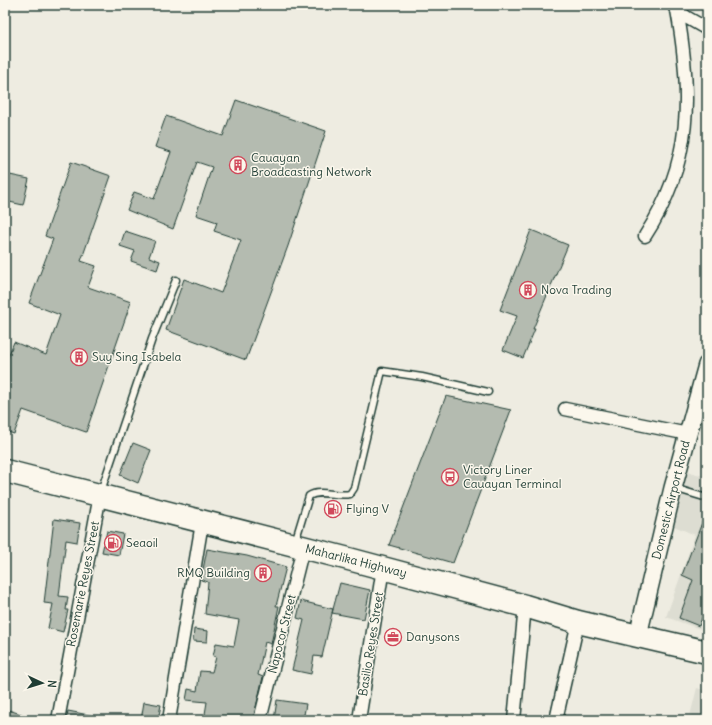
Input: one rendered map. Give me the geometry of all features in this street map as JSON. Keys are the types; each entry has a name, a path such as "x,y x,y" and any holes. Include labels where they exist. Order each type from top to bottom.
{"highway":[{"name":"Maharlika Highway","path":"5,472 383,568 525,606 578,622 707,652"}],"street":[{"path":"675,8 707,29"},
{"path":"645,236 656,219 671,182 686,130 686,70 675,8"},
{"name":"Domestic Airport Road","path":"638,636 673,488 707,365"},
{"path":"565,409 688,434"},
{"name":"Rosemarie Reyes Street","path":"58,720 100,495"},
{"path":"169,720 202,523"},
{"name":"Napocor Street","path":"260,720 299,547"},
{"name":"Basilio Reyes Street","path":"359,720 383,568"},
{"path":"514,720 525,606"},
{"path":"556,720 578,622"}],"lane":[{"path":"100,495 152,339 176,280"},
{"path":"299,547 309,496 314,493 344,496 350,494 354,488 382,371 422,377 488,392"},
{"path":"673,488 707,498"}],"shaded area":[{"path":"686,471 707,477 707,611 700,629 666,617 695,535 674,526"},
{"path":"697,688 707,691 707,720 689,720"}],"building":[{"path":"236,100 326,131 288,246 246,360 166,330 184,279 221,293 241,240 214,231 217,222 196,215 212,167 197,162 173,229 127,210 134,192 154,199 171,152 155,147 166,116 223,136"},
{"path":"71,162 111,176 81,261 96,266 88,287 131,302 86,432 23,410 14,434 5,431 5,364 14,342 46,355 60,315 29,303 53,239 45,236"},
{"path":"5,174 29,179 23,205 5,201"},
{"path":"531,230 568,245 533,329 535,329 523,358 503,350 517,316 500,310"},
{"path":"125,231 155,241 149,257 160,261 157,270 131,261 135,251 120,246"},
{"name":"Victory Liner Cauayan Terminal","path":"446,396 511,410 453,563 389,545"},
{"path":"133,443 151,450 138,483 120,475"},
{"path":"706,512 707,605 699,626 679,618 693,580 682,575"},
{"path":"54,519 80,523 77,542 66,540 59,596 68,597 66,610 68,610 63,632 48,628 53,604 44,603"},
{"name":"Seaoil","path":"107,531 123,534 119,555 102,552"},
{"path":"207,549 247,556 286,567 276,606 279,606 271,644 265,642 258,675 263,677 253,720 204,720 207,702 186,700 188,689 197,691 200,671 212,672 216,657 213,656 216,643 234,646 239,620 205,614 208,582 201,580"},
{"path":"340,583 370,590 364,619 332,613"},
{"path":"301,601 333,609 322,657 314,656 311,674 292,670 304,620 297,618"},
{"path":"194,629 208,631 207,642 193,641"},
{"path":"277,700 306,704 303,720 274,720"},
{"path":"144,702 161,705 158,720 141,720"},
{"path":"5,709 34,718 34,720 5,720"},
{"path":"68,711 94,716 94,720 66,720"}],"place":[{"name":"Cauayan Broadcasting Network","path":"238,165"},
{"name":"Nova Trading","path":"528,290"},
{"name":"Suy Sing Isabela","path":"79,357"},
{"name":"Victory Liner Cauayan Terminal","path":"450,477"},
{"name":"Flying V","path":"333,509"},
{"name":"Seaoil","path":"113,543"},
{"name":"RMQ Building","path":"263,573"},
{"name":"Danysons","path":"393,637"}]}
